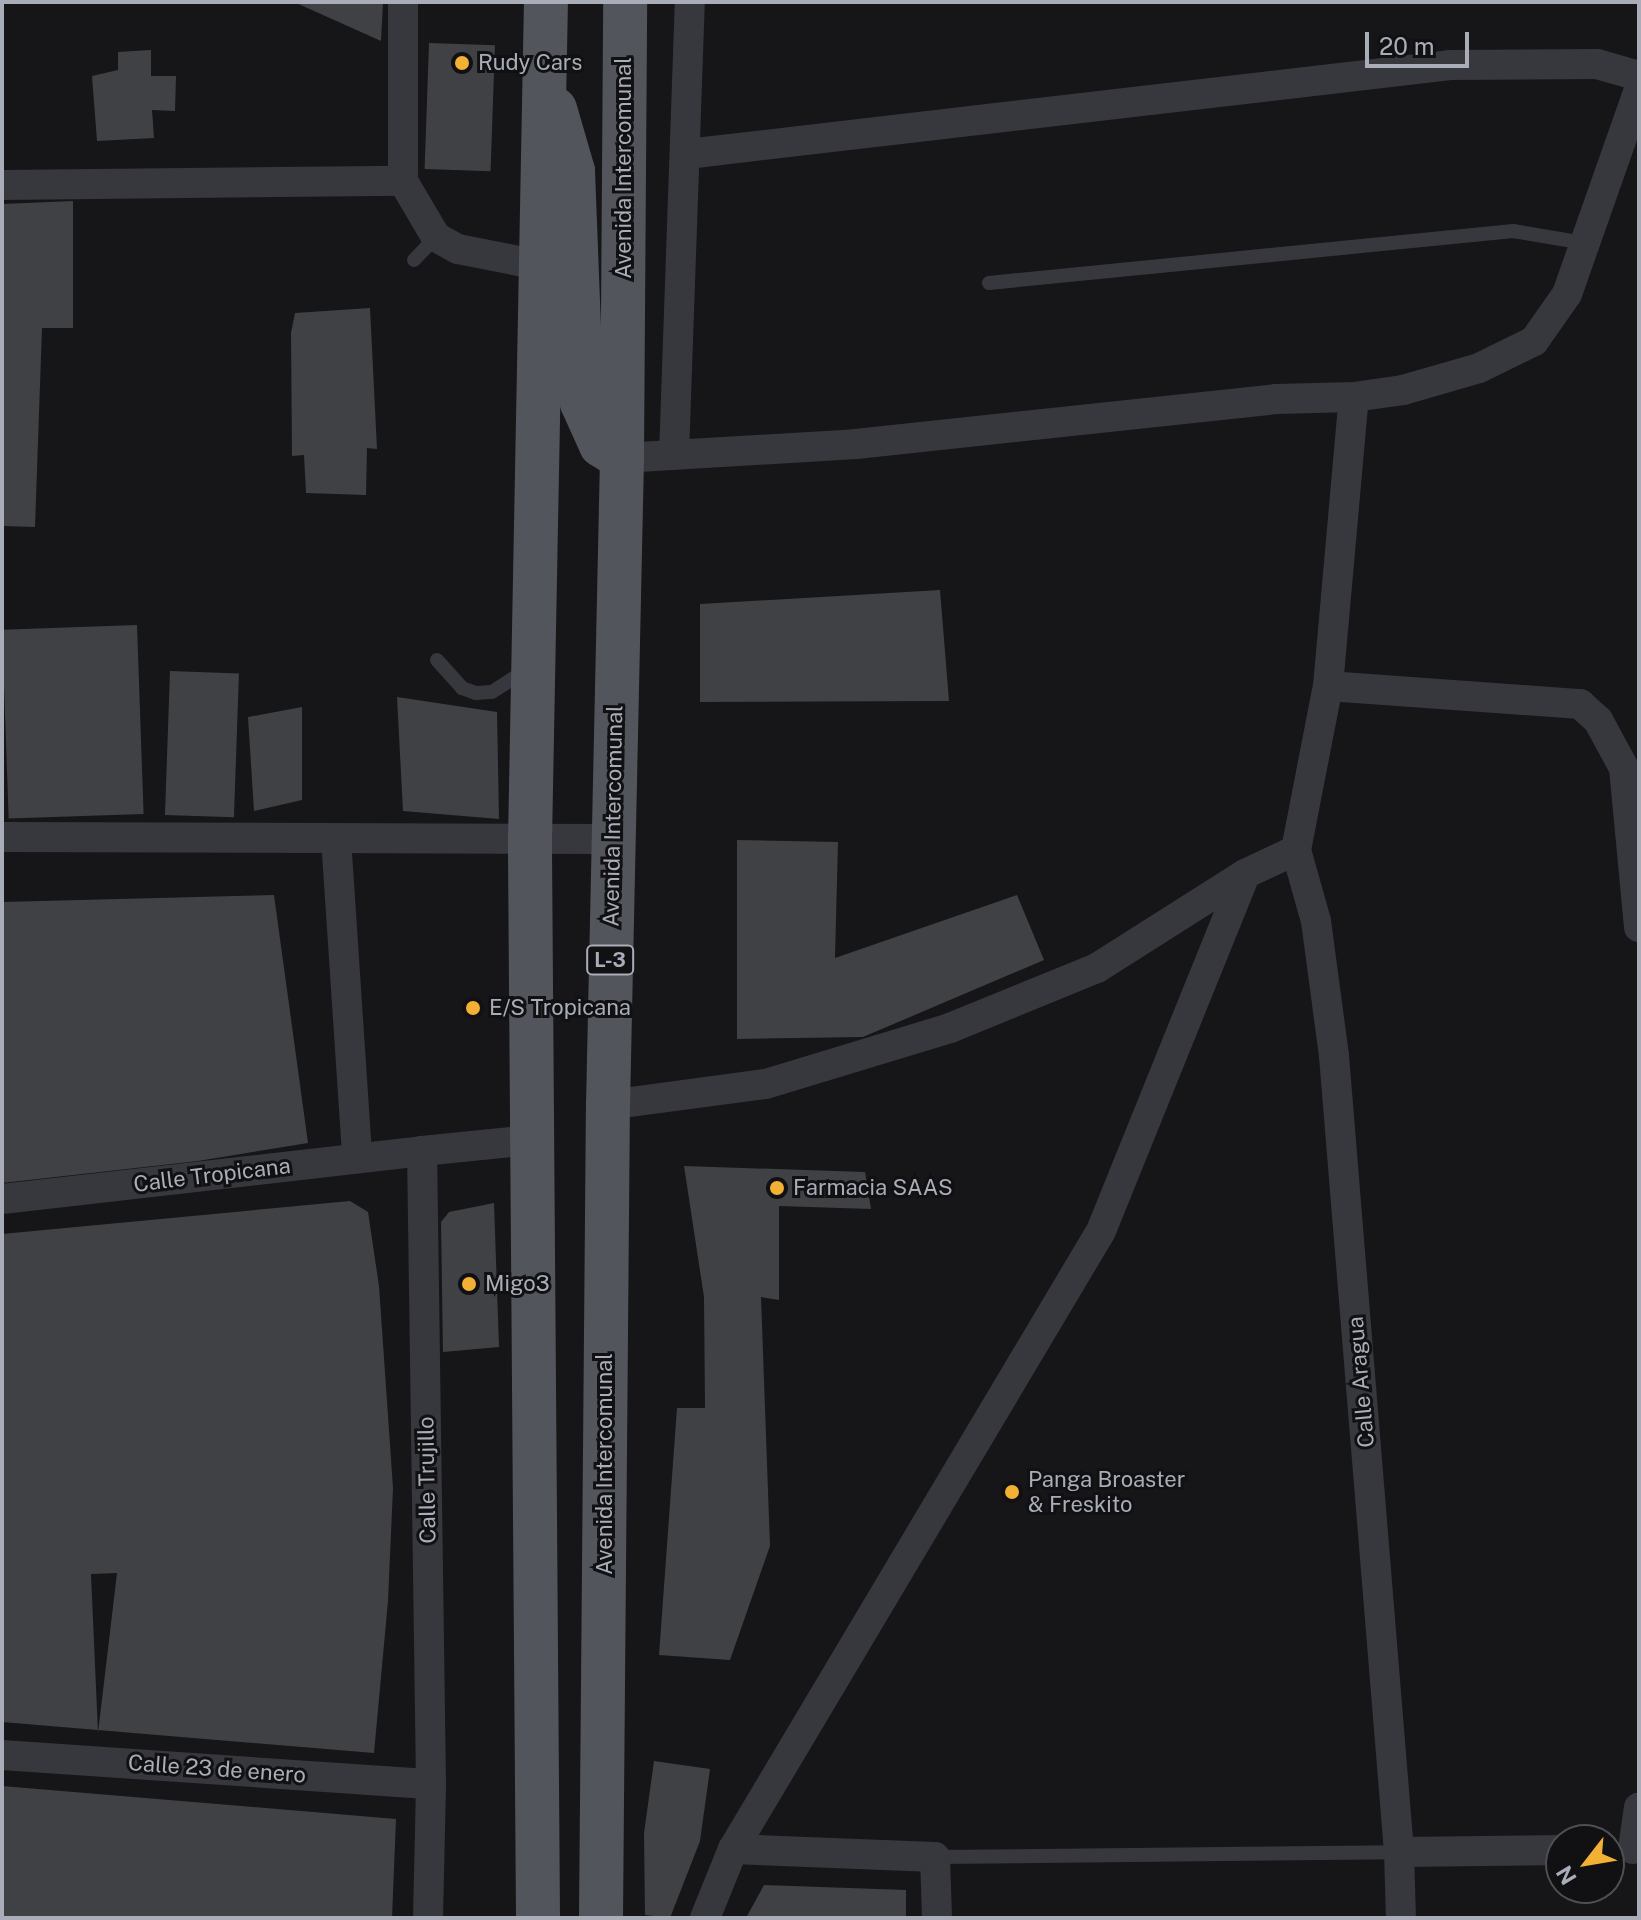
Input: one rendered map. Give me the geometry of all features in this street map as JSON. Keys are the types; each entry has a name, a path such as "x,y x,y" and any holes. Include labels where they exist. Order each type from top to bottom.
{"main road":[{"path":"538,1918 530,840 546,2"},
{"name":"Avenida Intercomunal","path":"601,1918 608,1105 622,458 625,2"},
{"path":"544,81 565,132 573,171 582,403 601,445 622,458"}],"street":[{"path":"403,2 403,181 436,237 458,249 539,265"},
{"path":"674,455 690,2"},
{"path":"687,154 1450,65 1597,64 1639,76"},
{"path":"622,458 856,444 1276,399 1354,397 1448,379 1479,368 1534,341 1567,294 1639,90"},
{"path":"2,185 403,181"},
{"path":"608,1105 766,1084 950,1028 1097,968 1245,874 1296,850 1328,686 1354,397"},
{"path":"1328,686 1580,704 1598,720 1624,768 1639,927"},
{"path":"2,837 612,839"},
{"path":"336,838 357,1158"},
{"name":"Calle Aragua","path":"1296,850 1316,921 1334,1056 1399,1852 1401,1918"},
{"path":"705,1918 733,1849 1101,1231 1245,874"},
{"path":"422,1151 531,1140"},
{"name":"Calle Tropicana","path":"2,1199 422,1151"},
{"name":"Calle Trujillo","path":"422,1151 431,1784 428,1918"},
{"name":"Calle 23 de enero","path":"2,1755 431,1784"},
{"path":"1627,1849 1639,1807"},
{"path":"733,1849 935,1857 937,1918"},
{"path":"1399,1852 1545,1850"}],"lane":[{"path":"989,283 1513,231 1585,243"},
{"path":"414,260 436,237"},
{"path":"437,660 462,688 476,693 492,692 510,683 533,662"},
{"path":"935,1857 1399,1852"}],"building":[{"path":"294,2 383,2 381,41"},
{"path":"429,43 495,45 491,171 425,169"},
{"path":"151,50 151,76 176,76 175,111 152,110 154,138 97,141 92,76 118,70 118,52"},
{"path":"73,201 73,328 42,328 35,527 2,526 2,204"},
{"path":"370,308 377,449 367,448 366,495 306,493 304,455 292,456 291,333 295,313"},
{"path":"940,590 949,701 700,702 700,604"},
{"path":"137,625 144,814 9,819 2,630"},
{"path":"170,671 239,673 234,817 165,815"},
{"path":"397,697 497,712 499,819 403,811"},
{"path":"302,707 302,800 254,811 248,717"},
{"path":"737,840 838,842 835,958 1017,895 1044,960 863,1037 737,1039"},
{"path":"274,895 308,1143 198,1161 2,1183 2,902"},
{"path":"684,1166 865,1172 871,1209 779,1206 779,1300 761,1297 770,1546 730,1660 659,1655 677,1408 705,1408 704,1297"},
{"path":"350,1201 368,1212 379,1286 393,1488 388,1601 374,1753 98,1730 2,1722 2,1234","holes":["117,1573 98,1730 91,1574"]},
{"name":"Migo3","path":"494,1203 499,1347 443,1352 441,1222 449,1212"},
{"path":"654,1761 710,1769 700,1841 670,1918 645,1915 644,1833"},
{"path":"2,1786 396,1819 392,1918 2,1918"},
{"path":"764,1885 906,1890 906,1918 746,1918"}],"place":[{"name":"Rudy Cars","path":"462,63"},
{"name":"E/S Tropicana","path":"473,1008"},
{"name":"Farmacia SAAS","path":"777,1188"},
{"name":"Migo3","path":"469,1284"},
{"name":"Panga Broaster & Freskito","path":"1012,1492"}]}
